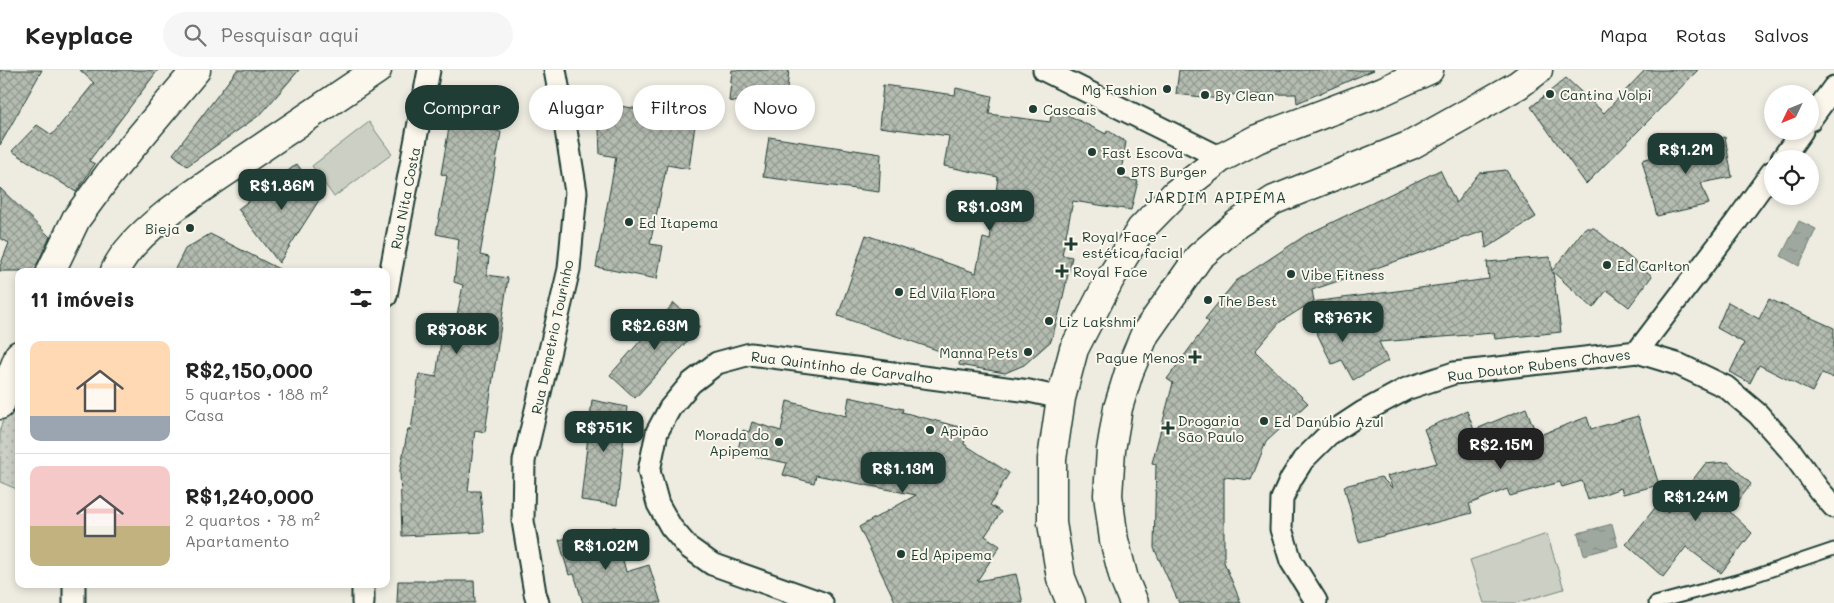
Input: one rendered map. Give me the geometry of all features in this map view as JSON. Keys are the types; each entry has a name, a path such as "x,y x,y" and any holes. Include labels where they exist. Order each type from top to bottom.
{"main road":[{"path":"51,268 81,212 109,174 196,70"},
{"path":"117,268 139,238 165,216 205,186 377,70"},
{"path":"1071,603 1060,578 1052,523 1052,459 1060,398 1074,349 1110,279 1141,229 1175,194 1221,158 1257,138 1383,91 1429,70"},
{"path":"1134,603 1124,579 1114,540 1108,495 1111,450 1118,408 1129,372 1145,334 1184,276 1199,257 1237,224 1274,200 1411,145 1520,75"},
{"path":"0,405 15,366"}],"street":[{"name":"Rua Nita Costa","path":"390,275 429,70"},
{"name":"Rua Demetrio Tourinho","path":"538,603 523,521 524,461 569,269 576,192 554,70"},
{"path":"1044,70 1221,158"},
{"path":"1819,108 1834,87"},
{"path":"1638,352 1764,183"},
{"name":"Rua Doutor Rubens Chaves","path":"1316,601 1291,561 1281,529 1282,499 1291,479 1303,460 1328,435 1363,412 1406,389 1454,373 1638,352 1680,365 1726,387 1758,414 1790,450 1819,490 1834,506"},
{"name":"Rua Quintinho de Carvalho","path":"822,603 712,564 688,547 671,527 658,504 650,471 657,432 670,408 691,383 717,363 750,354 1029,391 1060,398"},
{"path":"74,588 74,603"},
{"path":"363,588 363,603"}],"lane":[{"path":"1655,603 1751,577 1834,549"}],"shaded area":[{"path":"369,122 392,154 334,197 312,166"},
{"path":"15,376 15,488 0,482 0,430"},
{"path":"1547,534 1564,589 1516,603 1484,603 1470,560"}],"water":[{"path":"1799,221 1816,229 1799,266 1781,256"},
{"path":"1612,524 1618,546 1584,555 1578,533"}],"building":[{"path":"0,70 42,70 0,145"},
{"path":"80,70 158,70 89,161 95,164 76,192 12,151 37,125 52,135 94,83"},
{"path":"237,70 299,70 261,114 187,166 173,154"},
{"path":"732,70 789,70 787,85 735,85 735,102 729,101"},
{"path":"1179,70 1374,70 1297,103 1296,94 1220,95 1220,99 1176,94"},
{"path":"1645,70 1698,70 1586,184 1531,107 1566,78 1604,113"},
{"path":"883,85 955,95 956,88 992,96 989,114 1050,122 1052,107 1106,134 1107,130 1126,142 1120,178 1138,181 1131,210 1073,201 1062,255 1072,257 1051,341 1024,365 1005,373 959,365 960,358 838,316 866,235 976,273 983,238 990,240 998,177 944,166 949,136 879,127"},
{"path":"623,107 633,108 633,130 694,130 689,169 667,165 650,244 663,246 657,279 596,267 616,157 600,154 599,130 623,130"},
{"path":"449,130 491,130 501,132 480,255 489,257 487,275 508,278 485,432 475,430 468,491 480,491 484,532 402,536 400,470 408,429 411,430 419,374 436,377 442,334 453,336 463,285 454,282 459,239 436,234 447,176 441,174"},
{"path":"769,137 881,154 879,192 763,177"},
{"path":"1725,137 1732,177 1701,183 1709,204 1657,216 1642,160"},
{"path":"297,164 321,197 279,263 238,209"},
{"path":"1440,170 1456,203 1479,173 1506,170 1536,217 1486,248 1484,231 1312,290 1314,301 1312,302 1489,279 1487,262 1550,257 1552,271 1585,228 1594,228 1652,276 1629,307 1607,290 1593,308 1553,272 1561,332 1495,339 1494,333 1379,342 1388,361 1353,380 1342,360 1332,364 1304,307 1280,322 1255,351 1308,403 1266,442 1251,480 1224,477 1224,562 1241,603 1179,603 1154,548 1156,464 1152,463 1173,383 1167,379 1209,322 1205,319 1236,281 1306,235"},
{"path":"0,188 50,237 36,268 15,268 15,271 0,271 0,266 9,243 0,238"},
{"path":"210,234 277,268 176,268 185,249"},
{"path":"1769,299 1834,328 1834,378 1822,373 1812,392 1759,365 1750,383 1730,372 1744,343 1717,328 1728,302 1759,319"},
{"path":"674,303 700,327 635,398 610,375"},
{"path":"849,397 903,409 902,412 967,429 964,444 1009,473 990,505 1001,512 985,536 1000,546 977,581 1016,574 1023,603 896,603 859,527 916,495 816,475 814,483 783,475 787,463 737,453 743,430 749,432 752,422 781,431 787,401 846,416"},
{"path":"592,400 627,407 617,505 581,500"},
{"path":"1526,408 1537,436 1587,417 1591,429 1638,416 1659,485 1623,494 1621,488 1588,500 1582,481 1562,487 1560,482 1510,496 1507,489 1469,504 1472,513 1359,542 1344,486 1381,477 1393,489 1387,476 1437,463 1424,429 1467,411 1474,430"},
{"path":"1728,462 1751,484 1730,512 1752,533 1721,573 1686,547 1663,577 1626,544 1663,498 1667,513 1705,464"},
{"path":"615,527 626,572 649,565 661,603 583,603 574,574 569,575 559,540"},
{"path":"398,581 474,581 475,603 397,603"}],"place":[{"name":"Mg Fashion","path":"1167,89"},
{"name":"Cantina Volpi","path":"1550,94"},
{"name":"By Clean","path":"1205,95"},
{"name":"Cascais","path":"1033,109"},
{"name":"Fast Escova","path":"1092,152"},
{"name":"BTS Burger","path":"1121,171"},
{"name":"Ed Itapema","path":"629,222"},
{"name":"Bieja","path":"190,228"},
{"name":"Royal Face - estética facial","path":"1071,244"},
{"name":"Ed Carlton","path":"1607,265"},
{"name":"Royal Face","path":"1062,271"},
{"name":"Vibe Fitness","path":"1291,274"},
{"name":"Ed Vila Flora","path":"899,292"},
{"name":"The Best","path":"1208,300"},
{"name":"Liz Lakshmi","path":"1049,321"},
{"name":"Manna Pets","path":"1028,352"},
{"name":"Pague Menos","path":"1195,357"},
{"name":"Ed Danúbio Azul","path":"1264,421"},
{"name":"Drogaria São Paulo","path":"1168,428"},
{"name":"Apipão","path":"930,430"},
{"name":"Morada do Apipema","path":"779,442"},
{"name":"Ed Apipema","path":"901,554"}],"district":[{"name":"JARDIM APIPEMA","path":"1216,197"}]}
